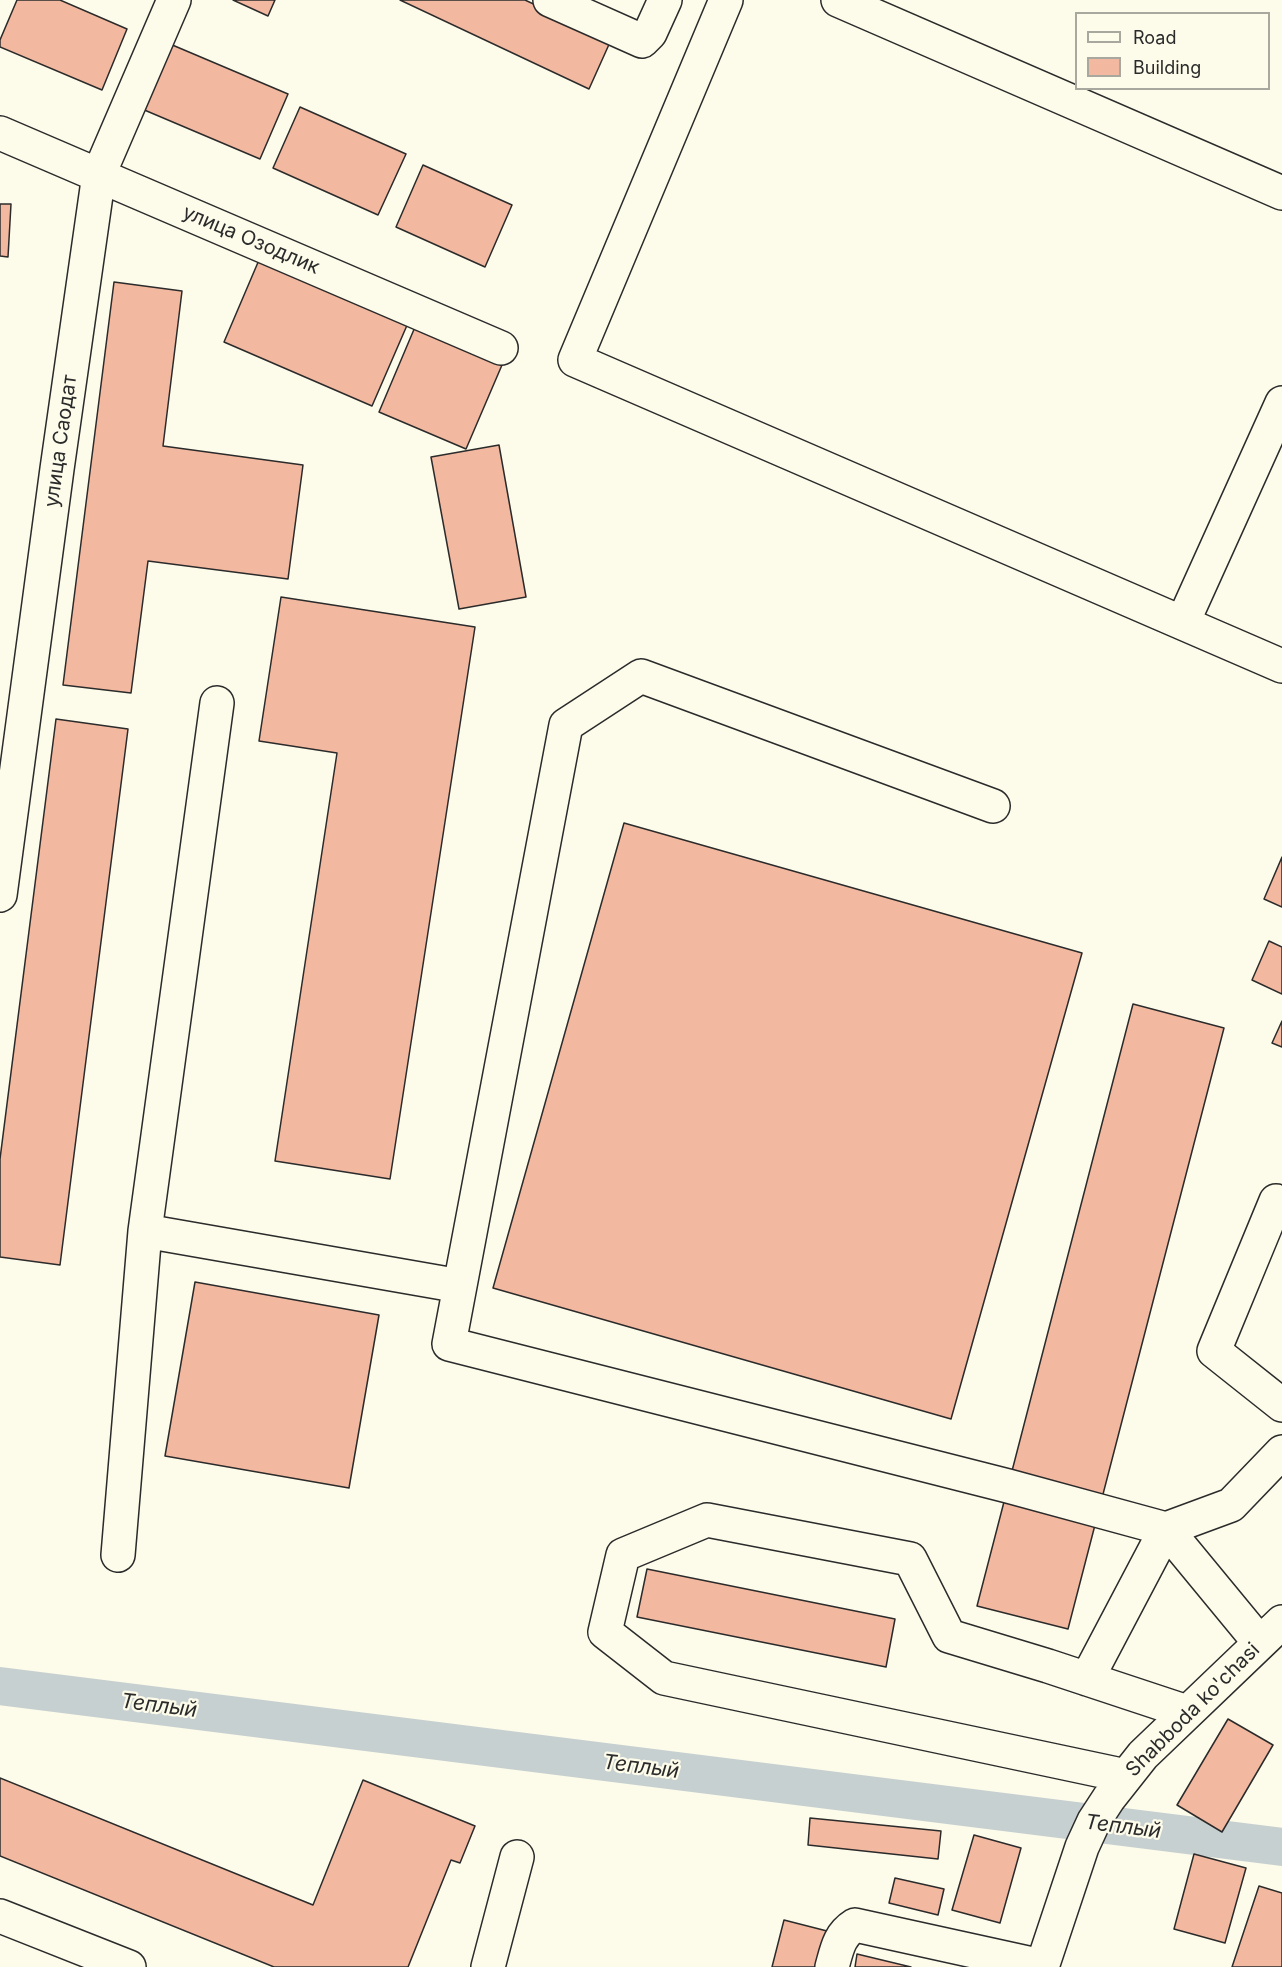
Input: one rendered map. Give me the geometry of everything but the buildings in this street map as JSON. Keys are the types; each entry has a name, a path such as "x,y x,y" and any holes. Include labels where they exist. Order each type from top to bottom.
{"street":[{"name":"улица Саодат","path":"0,895 55,481 99,174 174,0"},
{"path":"550,0 642,41 650,33 665,0"},
{"path":"726,0 575,360 1282,666"},
{"path":"838,0 1282,193"},
{"name":"улица Озодлик","path":"0,133 501,348"},
{"path":"1183,622 1282,403"},
{"path":"993,806 641,676 566,726 449,1344 997,1483 1166,1529 1271,1632"},
{"path":"118,1555 145,1231 217,703"},
{"path":"1282,1205 1276,1201 1214,1351 1282,1405"},
{"path":"145,1231 460,1286"},
{"path":"1087,1679 1166,1529 1231,1505 1282,1452"},
{"path":"1126,1776 664,1678 605,1632 623,1556 707,1520 910,1559 949,1635 1187,1713"},
{"name":"Shabboda ko'chasi","path":"1042,1967 1082,1847 1094,1821 1143,1755 1271,1632"},
{"path":"488,1967 517,1857"},
{"path":"0,1916 129,1967"},
{"path":"832,1967 839,1941 845,1931 855,1925 1042,1967"}],"waterway":[{"name":"Теплый","path":"0,1686 1282,1847"}]}
